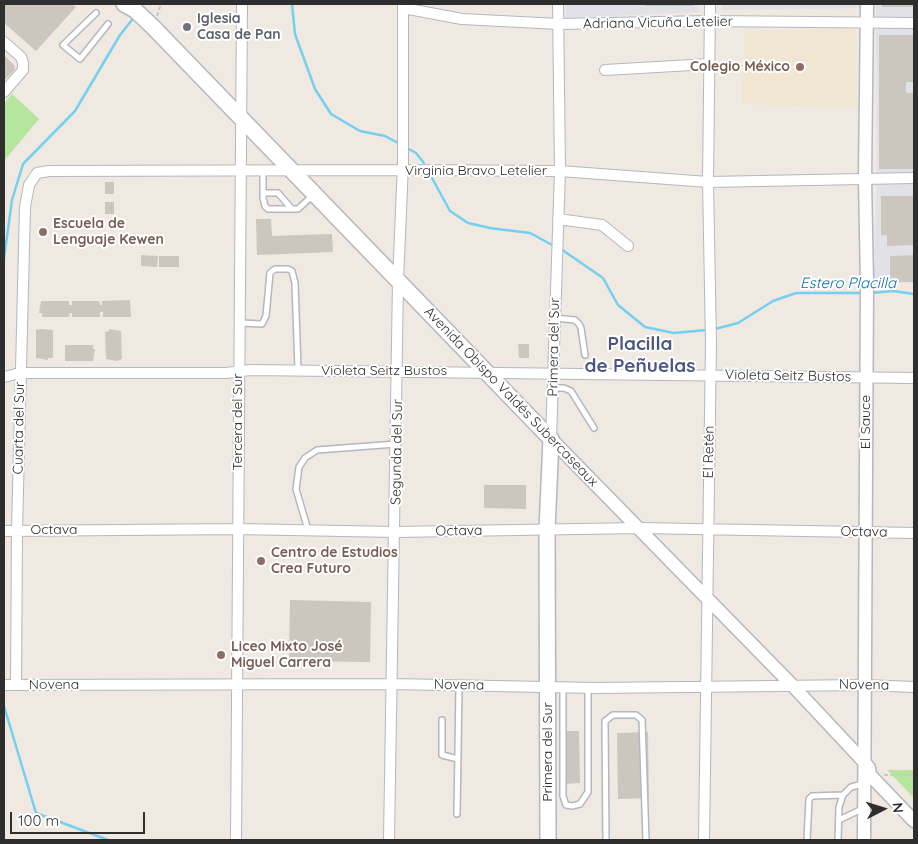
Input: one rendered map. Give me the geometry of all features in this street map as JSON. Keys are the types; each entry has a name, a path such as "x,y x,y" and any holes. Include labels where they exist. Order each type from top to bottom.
{"main road":[{"name":"Avenida Obispo Valdés Subercaseaux","path":"131,6 551,439"},
{"name":"Primera del Sur","path":"548,840 547,530 551,439"}],"street":[{"name":"Tercera del Sur","path":"236,840 242,4"},
{"name":"Primera del Sur","path":"551,439 555,373 556,265 560,171 558,4"},
{"name":"El Retén","path":"704,840 711,342 708,182 710,4"},
{"name":"El Sauce","path":"864,840 867,766 865,685 868,283 865,179 866,4"},
{"name":"Adriana Vicuña Letelier","path":"403,6 462,19 559,24 710,21 914,23"},
{"name":"Segunda del Sur","path":"389,840 397,444 398,281 403,167 403,6"},
{"path":"4,42 21,57 23,63 23,70 4,92"},
{"path":"605,70 709,64"},
{"name":"Virginia Bravo Letelier","path":"38,174 49,171 292,171 403,167 560,171 708,182 914,178"},
{"name":"Cuarta del Sur","path":"16,685 17,530 25,208 29,185 38,174"},
{"path":"558,219 602,225 628,246"},
{"name":"Violeta Seitz Bustos","path":"4,377 20,373 398,371 914,378"},
{"name":"Avenida Obispo Valdés Subercaseaux","path":"551,439 792,685 867,766 881,775 914,809"},
{"name":"Octava","path":"4,531 238,529 395,532 640,528 914,533"},
{"name":"Novena","path":"4,685 392,684 563,687 865,685 914,687"},
{"name":"Avenida Obispo Valdés Subercaseaux","path":"867,766 870,775 914,821"}],"lane":[{"path":"96,13 64,45 80,59 108,24"},
{"path":"263,171 263,192 265,206 268,209 301,208 314,194"},
{"path":"263,192 278,193 291,208"},
{"path":"239,323 262,324 266,316 270,273 275,269 292,271 295,283 298,371"},
{"path":"555,318 575,320 579,324 582,328 585,355"},
{"path":"554,388 564,388 571,391 594,428"},
{"path":"308,530 296,490 299,467 304,458 317,450 397,444"},
{"path":"457,814 459,685"},
{"path":"563,687 562,796 566,805 572,806 580,804 588,792 588,687"},
{"path":"606,840 605,721 613,715 636,714 642,720 646,840"},
{"path":"442,720 442,756 458,759"},
{"path":"838,840 843,795 851,787 865,783"},
{"path":"807,840 809,799 812,796 843,795"},
{"path":"839,820 864,808"}],"path":[{"path":"881,775 914,775"}],"shaded area":[{"path":"566,4 699,4 699,12 566,18"},
{"path":"722,4 914,4 914,283 874,281 877,168 876,8 722,10"},
{"name":"Colegio México","path":"856,29 857,108 741,104 745,31"}],"green space":[{"path":"12,94 39,119 4,161 4,103"},
{"path":"887,770 914,770 914,798"}],"building":[{"path":"4,4 72,4 76,7 36,51 4,23"},
{"path":"645,4 693,4 693,6 645,6"},
{"path":"882,4 914,4 914,7 882,7"},
{"path":"879,35 914,35 914,82 906,82 906,93 914,93 914,169 879,169"},
{"path":"4,55 14,65 15,69 4,81"},
{"path":"105,182 114,182 114,194 105,194"},
{"path":"881,196 914,196 914,245 887,246 887,235 881,235"},
{"path":"105,202 114,202 114,214 105,214"},
{"path":"256,219 271,219 272,236 332,234 333,252 257,255"},
{"path":"141,255 158,256 157,267 141,266"},
{"path":"914,255 914,282 890,282 890,256"},
{"path":"159,256 179,256 179,267 159,267"},
{"path":"130,300 131,317 103,317 103,312 100,312 100,317 72,317 72,313 70,313 69,317 42,317 42,313 39,313 41,301 69,301 69,305 72,305 72,301 99,301 100,305 102,305 102,301"},
{"path":"109,329 121,331 122,359 117,361 106,359 105,332 109,331"},
{"path":"36,330 53,330 53,358 48,358 48,360 36,358"},
{"path":"518,344 529,344 529,358 519,358"},
{"path":"65,345 93,345 93,349 95,349 93,361 65,361"},
{"path":"484,485 526,485 526,509 484,508"},
{"path":"290,600 371,602 370,662 289,661"},
{"path":"564,731 579,731 580,783 565,784"},
{"path":"648,732 649,798 618,799 617,733"}],"waterway":[{"name":"Estero Placilla","path":"292,4 295,34 315,89 331,114 360,131 385,136 400,144"},
{"path":"4,258 12,200 23,164 75,111 120,35 135,16"},
{"name":"Estero Placilla","path":"407,148 416,153 424,163"},
{"name":"Estero Placilla","path":"432,178 450,211 468,223 530,233 554,246"},
{"name":"Estero Placilla","path":"561,249 603,278 618,305 645,327 674,333 707,330"},
{"name":"Estero Placilla","path":"871,293 893,291 914,294"},
{"name":"Estero Placilla","path":"715,329 738,323 773,301 796,293 863,293"},
{"path":"4,706 36,813 108,840"}],"place":[{"name":"Iglesia Casa de Pan","path":"187,27"},
{"name":"Colegio México","path":"800,67"},
{"name":"Escuela de Lenguaje Kewen","path":"43,232"},
{"name":"Centro de Estudios Crea Futuro","path":"261,561"},
{"name":"Liceo Mixto José Miguel Carrera","path":"221,655"}],"district":[{"name":"Placilla de Peñuelas","path":"640,355"}]}
